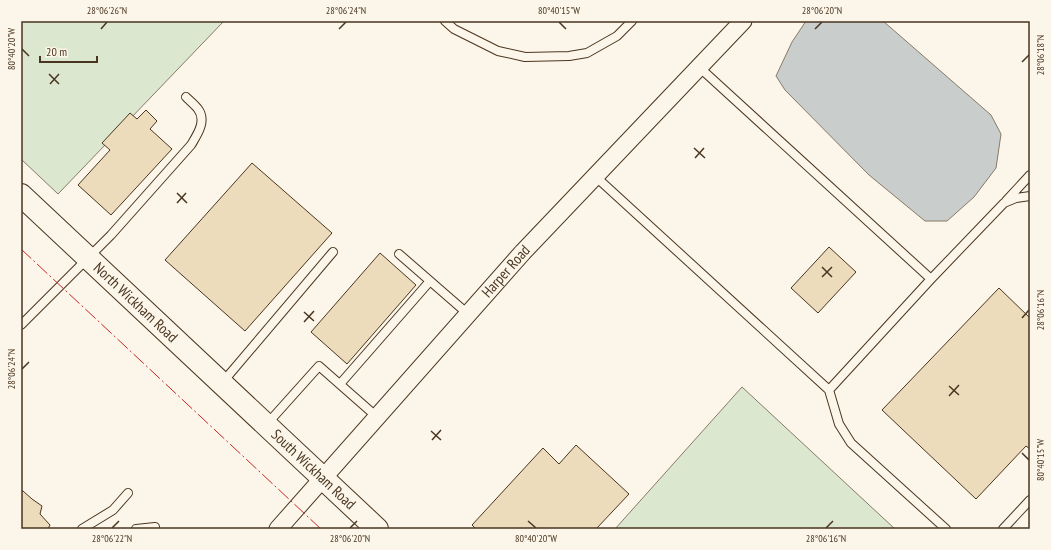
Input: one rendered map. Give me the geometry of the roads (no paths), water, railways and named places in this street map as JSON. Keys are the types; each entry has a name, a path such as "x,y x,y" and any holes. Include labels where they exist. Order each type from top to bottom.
{"main road":[{"name":"North Wickham Road","path":"21,195 250,410"},
{"name":"South Wickham Road","path":"250,410 377,529"}],"street":[{"name":"Harper Road","path":"278,529 523,252 743,21"}],"lane":[{"path":"445,21 454,29 498,51 524,57 569,56 587,53 617,36 632,21"},
{"path":"699,67 932,279"},
{"path":"21,325 111,235 191,146 198,134 202,122 199,110 186,97"},
{"path":"829,390 1030,175"},
{"path":"595,176 829,390 839,424 851,444 946,529"},
{"path":"1004,203 1016,198 1030,196"},
{"path":"222,383 333,252"},
{"path":"399,254 468,314"},
{"path":"340,384 430,282"},
{"path":"266,425 319,366 377,417"},
{"path":"82,528 113,510 128,493"},
{"path":"1003,529 1030,500"},
{"path":"136,529 155,527"}]}
